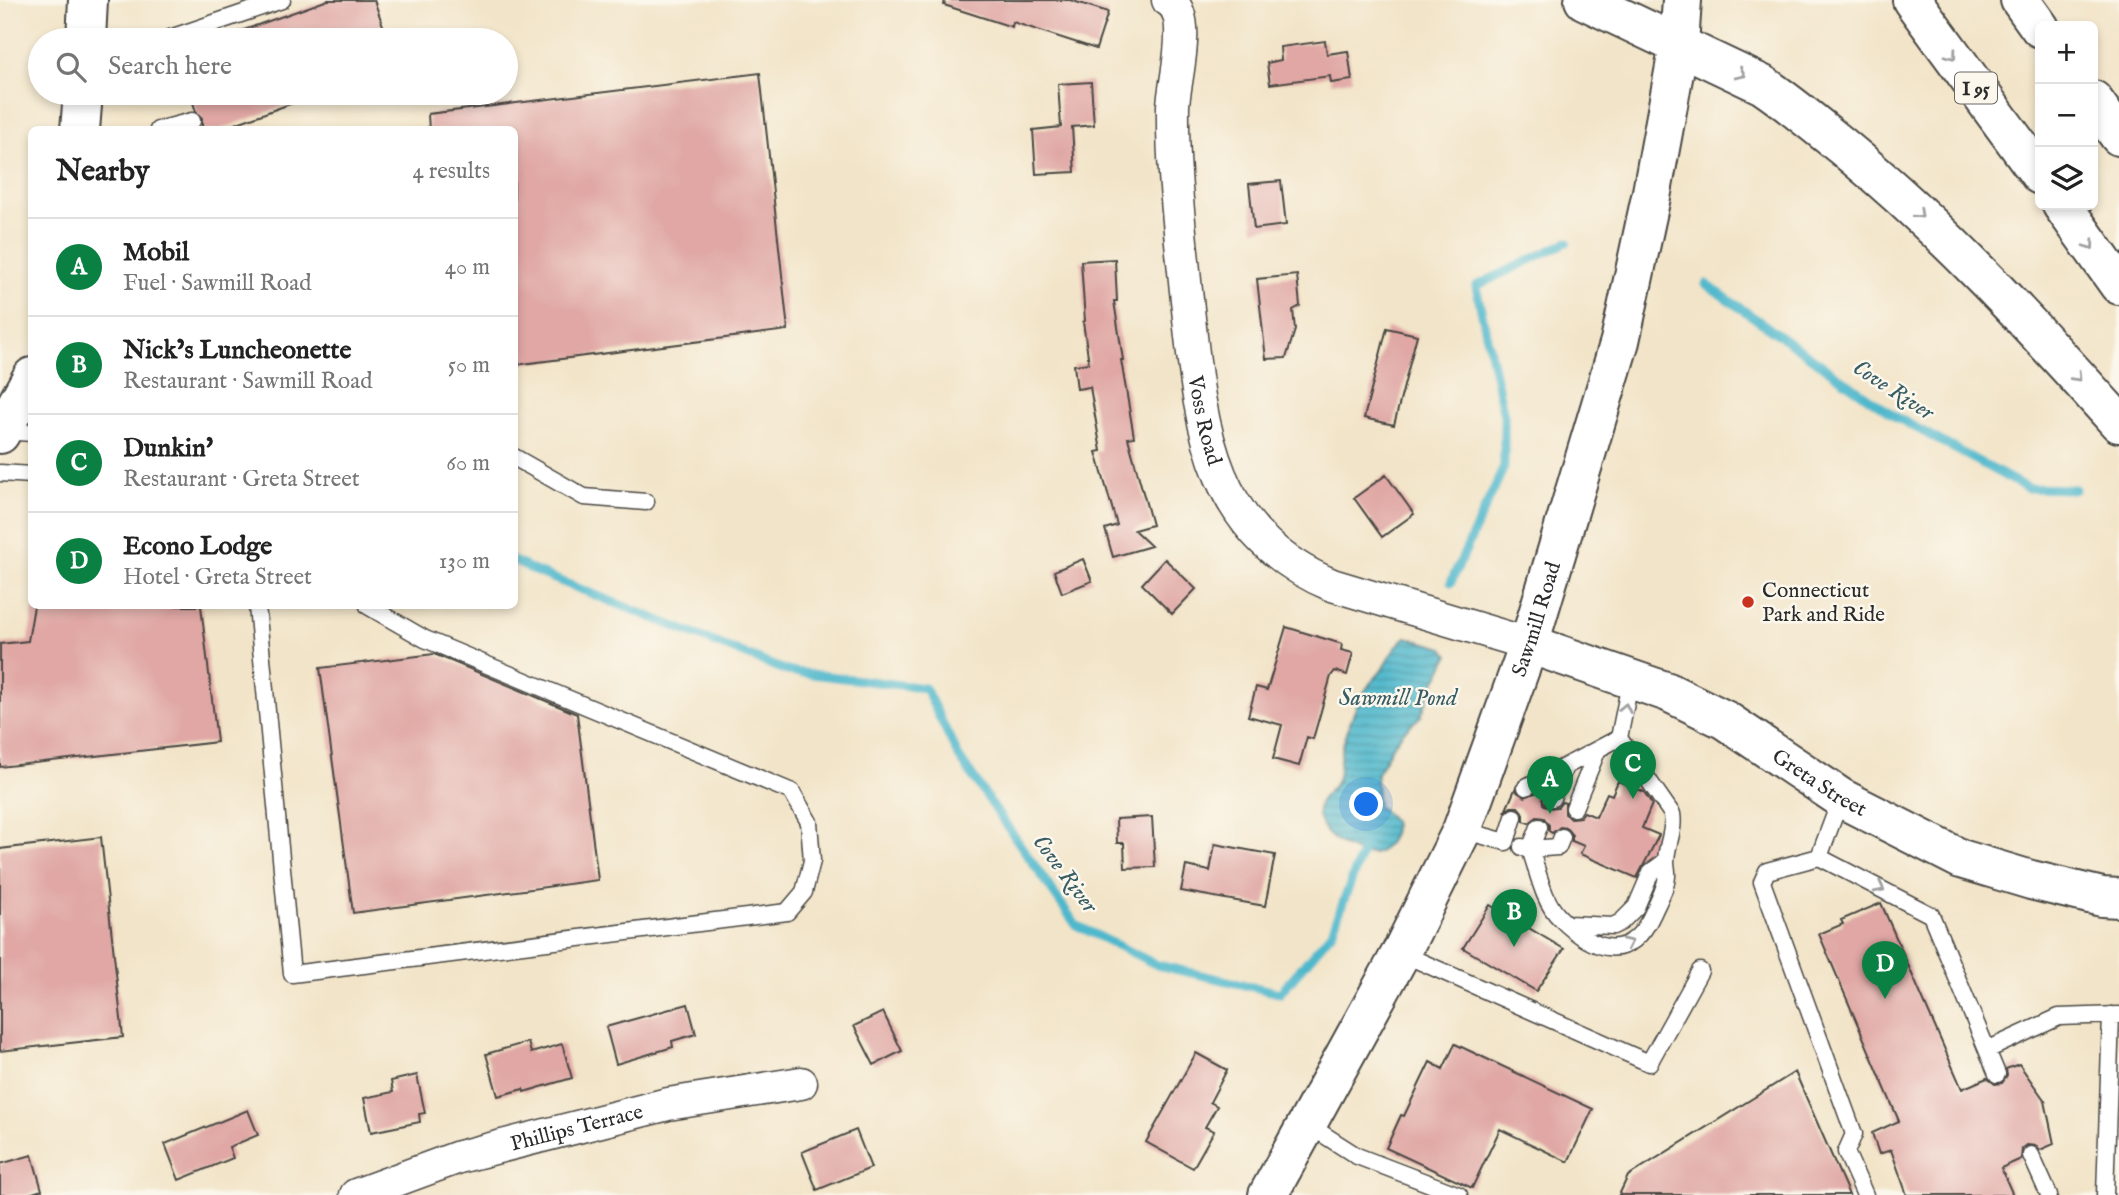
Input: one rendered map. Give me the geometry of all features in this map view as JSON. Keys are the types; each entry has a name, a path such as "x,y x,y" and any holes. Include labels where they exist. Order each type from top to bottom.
{"main road":[{"path":"87,28 88,0"},
{"path":"1584,0 1763,85 1786,101 1882,180 1974,266 2119,423"},
{"name":"Sawmill Road","path":"1268,1195 1401,953 1462,830 1530,644 1620,341 1652,192 1679,45 1682,0"},
{"name":"I 95","path":"1912,0 2035,168"},
{"path":"2020,0 2035,21"},
{"path":"80,126 82,105"},
{"path":"2098,107 2119,136"},
{"path":"2066,210 2119,285"},
{"name":"Greta Street","path":"1530,644 1668,692 1725,720 1841,798 1961,859 2031,880 2102,897 2119,898"}],"street":[{"name":"Voss Road","path":"1170,1 1181,15 1182,36 1174,102 1173,166 1197,385 1211,454 1229,493 1257,532 1293,566 1311,576 1332,585 1530,644"},
{"name":"Phillips Terrace","path":"356,1195 459,1157 642,1110 801,1083"}],"lane":[{"path":"199,28 282,0"},
{"path":"173,126 192,121"},
{"path":"518,459 583,496 646,502"},
{"path":"0,473 28,475"},
{"path":"257,609 292,974 787,912 804,892 812,861 809,822 792,792 425,639 373,609"},
{"path":"1539,827 1530,849 1550,905 1560,918 1591,942 1606,947 1619,948 1638,939 1646,929 1664,889 1668,874 1666,861 1673,831 1672,814 1619,738 1631,678"},
{"path":"1526,787 1619,738"},
{"path":"1574,807 1598,750"},
{"path":"1552,798 1565,767"},
{"path":"1819,857 1841,798"},
{"path":"1506,842 1514,817"},
{"path":"1462,830 1530,849 1558,847 1562,837"},
{"path":"1865,1195 1846,1152 1854,1134 1762,882 1767,871 1819,857 1931,915 1997,1073"},
{"path":"1568,924 1613,926 1621,922 1636,907 1651,872 1666,861"},
{"path":"1401,953 1650,1063 1700,971"},
{"path":"1987,1049 2059,1017 2115,1015 2105,1195"},
{"path":"1307,1124 1357,1156 1459,1195"},
{"path":"2031,1154 2049,1195"}],"water":[{"name":"Sawmill Pond","path":"1406,637 1444,648 1449,655 1421,716 1403,732 1377,773 1378,807 1387,813 1394,827 1381,851 1364,853 1345,847 1329,835 1319,819 1318,810 1323,798 1337,780 1342,748 1359,702 1396,647"}],"building":[{"path":"328,0 374,0 384,28 249,28"},
{"path":"945,0 1070,0 1108,12 1096,49 1013,22 1012,27 944,5"},
{"path":"1325,41 1327,54 1348,51 1352,80 1331,83 1330,76 1270,84 1267,63 1281,60 1280,47"},
{"path":"760,73 788,330 518,364 518,126 429,126 428,114"},
{"path":"1091,82 1094,125 1072,127 1075,172 1036,174 1033,130 1061,127 1058,84"},
{"path":"194,105 287,105 229,126 202,126 202,118"},
{"path":"1281,181 1286,225 1254,229 1249,184"},
{"path":"1115,259 1117,301 1114,301 1134,437 1128,438 1152,525 1134,530 1151,546 1113,557 1105,529 1117,525 1096,452 1101,451 1090,387 1077,389 1074,365 1089,363 1083,322 1081,261"},
{"path":"1297,275 1300,306 1293,310 1295,330 1286,358 1266,359 1257,279"},
{"path":"1387,328 1417,335 1394,425 1364,418"},
{"path":"1386,475 1414,514 1382,537 1354,498"},
{"path":"1083,559 1092,581 1062,593 1054,571"},
{"path":"1165,559 1196,589 1172,614 1142,584"},
{"path":"33,609 201,609 217,742 0,767 0,644 28,641"},
{"path":"1286,627 1342,644 1341,650 1353,653 1347,675 1335,671 1331,676 1313,739 1307,737 1299,766 1273,759 1282,725 1248,716 1256,687 1267,690"},
{"path":"434,654 577,714 598,880 353,913 320,668"},
{"path":"1618,781 1644,792 1652,804 1642,828 1659,835 1637,878 1580,854 1584,846 1572,841 1572,835 1566,828 1560,827 1552,833 1544,818 1537,817 1529,823 1524,821 1524,814 1518,807 1511,807 1505,812 1516,787 1517,792 1525,797 1538,792 1542,794 1543,804 1549,808 1565,803 1565,814 1571,818 1580,817 1584,812 1596,817 1607,793 1612,795"},
{"path":"1152,817 1155,867 1125,868 1124,843 1117,843 1116,819"},
{"path":"101,837 123,1037 0,1051 0,849"},
{"path":"1215,844 1275,855 1265,906 1181,891 1186,866 1210,871"},
{"path":"1881,903 1962,1089 1987,1078 1995,1084 2002,1083 2007,1076 2006,1069 2019,1064 2045,1101 2054,1144 2040,1150 2037,1146 2027,1145 2022,1149 2021,1159 2001,1168 2013,1195 1907,1195 1891,1150 1879,1154 1872,1133 1899,1121 1819,934 1843,924 1841,920"},
{"path":"1490,905 1564,949 1536,991 1463,948"},
{"path":"688,1004 696,1034 672,1041 673,1047 616,1064 606,1027"},
{"path":"883,1012 902,1051 874,1065 854,1026"},
{"path":"528,1042 531,1053 562,1044 572,1078 524,1092 523,1089 498,1096 486,1054"},
{"path":"1455,1044 1593,1109 1568,1162 1500,1129 1472,1188 1386,1148 1430,1062 1443,1069"},
{"path":"1196,1053 1227,1070 1210,1102 1217,1106 1205,1127 1214,1131 1193,1168 1146,1142"},
{"path":"1795,1072 1849,1195 1619,1195 1628,1176"},
{"path":"417,1075 425,1113 419,1114 420,1122 371,1132 364,1098 393,1092 391,1081"},
{"path":"248,1110 258,1135 229,1147 233,1158 179,1180 165,1144"},
{"path":"856,1130 871,1168 817,1190 802,1152"},
{"path":"32,1155 42,1190 26,1195 0,1195 0,1164"}],"waterway":[{"name":"Cove River","path":"1451,582 1504,467 1504,416 1476,286 1567,242"},
{"name":"Cove River","path":"1706,284 1896,417 2027,488 2075,489"},
{"name":"Cove River","path":"518,563 787,671 925,688 959,757 1076,925 1157,965 1280,993 1332,932 1365,844"}],"place":[{"name":"Connecticut Park and Ride","path":"1748,602"},
{"name":"Dunkin'","path":"1633,799"},
{"name":"Mobil","path":"1550,814"},
{"name":"Nick’s Luncheonette","path":"1514,947"},
{"name":"Econo Lodge","path":"1885,999"}]}
